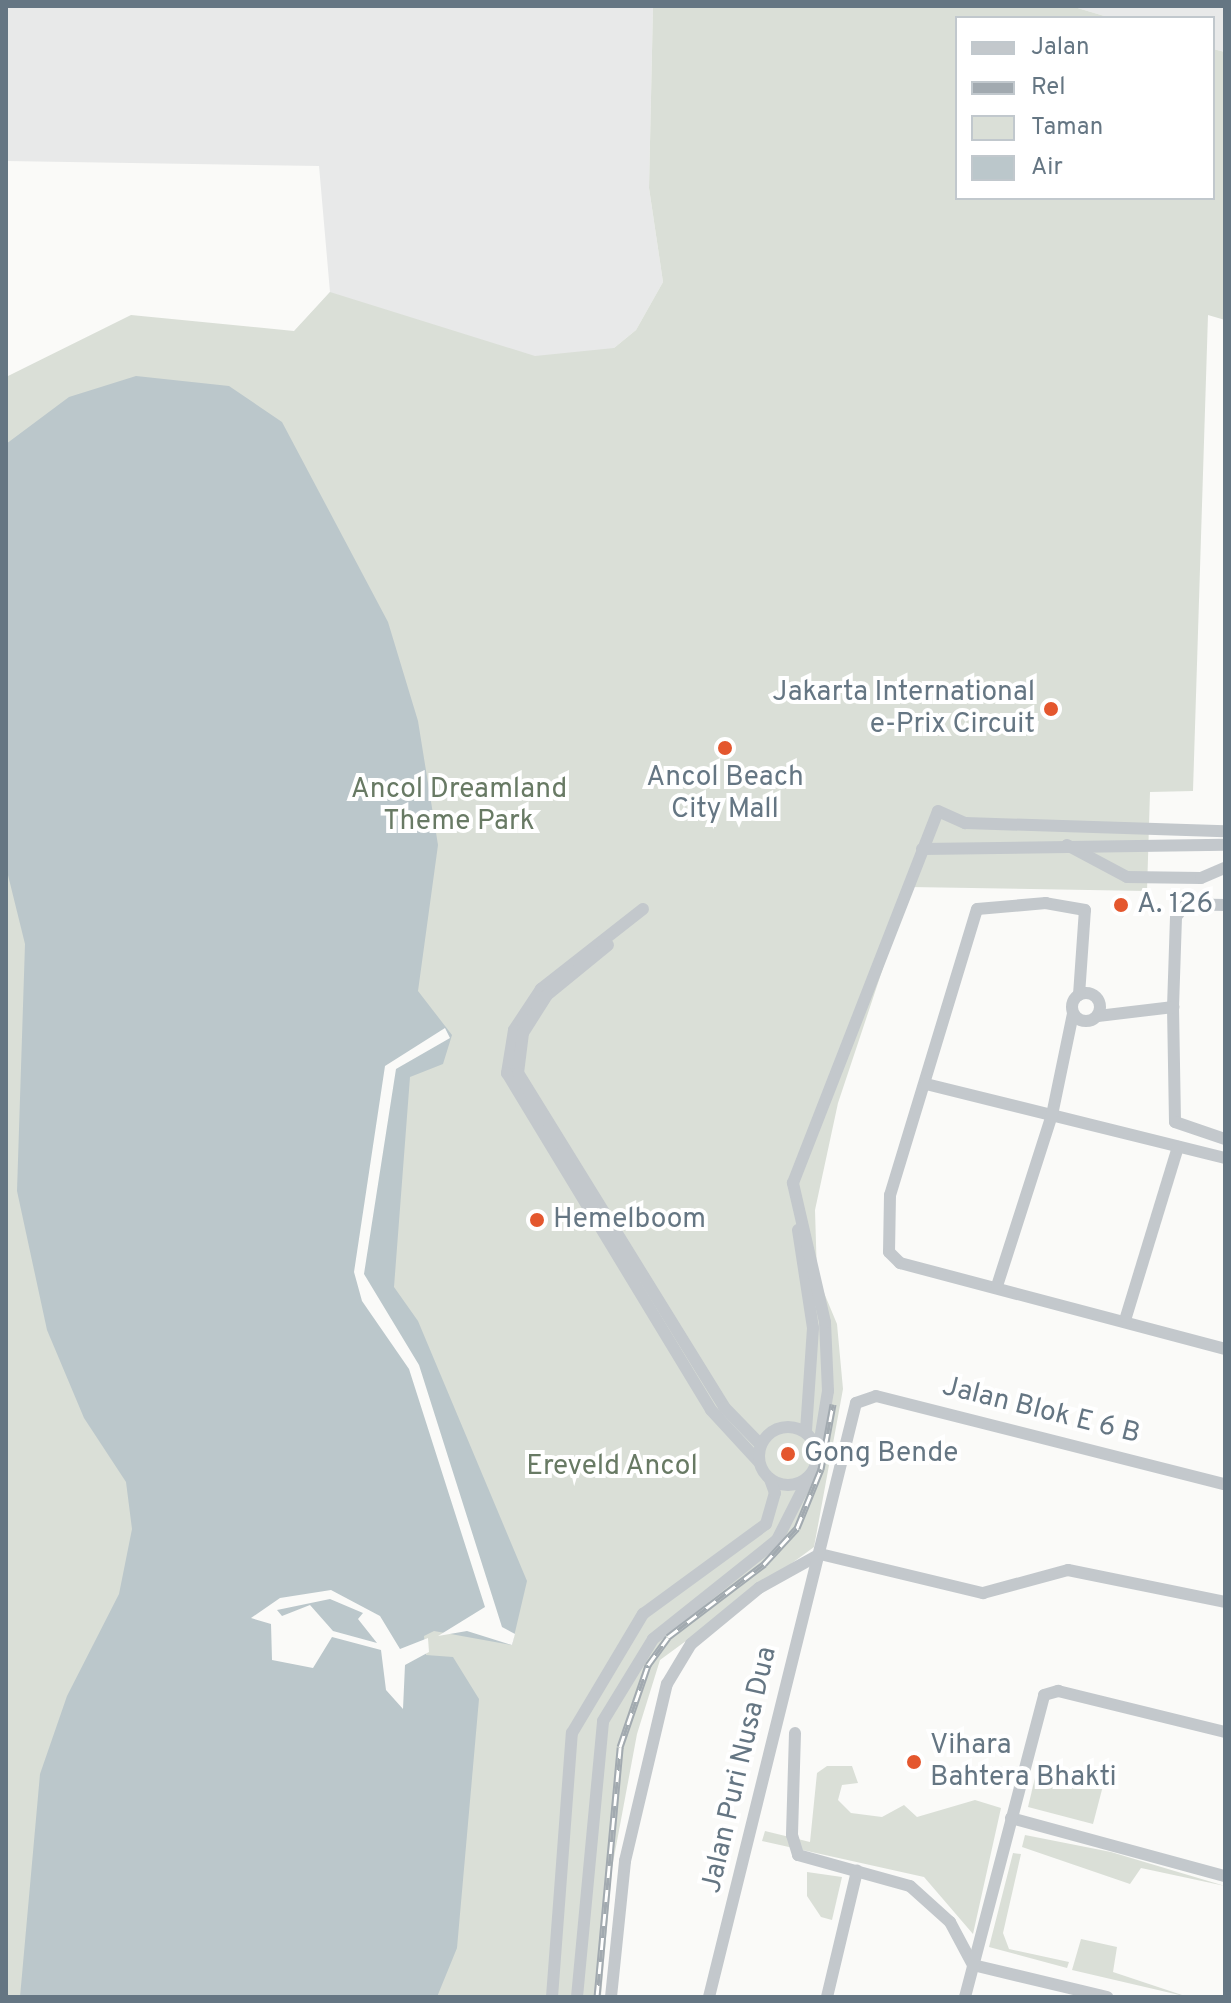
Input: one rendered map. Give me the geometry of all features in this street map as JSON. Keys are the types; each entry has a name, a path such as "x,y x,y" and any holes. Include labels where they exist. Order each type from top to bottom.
{"street":[{"path":"577,1997 603,1721 653,1639 777,1540 809,1477 818,1452 828,1391 825,1322 793,1183 938,811 965,823 1225,831"},
{"path":"999,845 1002,825"},
{"path":"922,849 1063,843 1225,845"},
{"path":"1063,843 1127,877 1201,878 1225,868"},
{"path":"997,1286 1052,1115 1079,995 1090,917 1082,908 1046,903 977,909 890,1195 889,1252 900,1263 1126,1317 1225,1349"},
{"path":"1225,905 1186,904 1176,917 1173,1007 1175,1122 1225,1139"},
{"path":"552,1997 572,1733 581,1712 643,1614 766,1524 775,1493 759,1462 711,1410 507,1073 514,1030 541,989 646,912 547,995 523,1033 518,1073 724,1407 761,1445"},
{"path":"1079,995 1123,1008"},
{"path":"1098,1016 1099,1001"},
{"path":"1073,1014 1088,1022 1123,1008 1173,1007"},
{"path":"926,1084 1225,1158"},
{"path":"1126,1317 1178,1147"},
{"path":"798,1210 813,1328 806,1432 818,1452"},
{"name":"Jalan Blok E 6 B","path":"852,1413 864,1396 876,1396 1225,1484"},
{"name":"Jalan Puri Nusa Dua","path":"709,1997 820,1554 852,1413"},
{"path":"759,1462 761,1445 784,1426 806,1432"},
{"path":"770,1479 790,1486 809,1477"},
{"path":"820,1554 983,1593 1068,1570 1225,1602"},
{"name":"Jalan Puri Nusa Dua","path":"611,1997 642,1771 678,1660 759,1588 820,1554"},
{"path":"965,1997 1044,1695 1058,1691 1225,1732"},
{"path":"795,1733 795,1851 857,1871 892,1878 929,1900 973,1965 1107,1997"},
{"path":"1011,1818 1225,1876"},
{"path":"563,1870 587,1872"},
{"path":"827,1997 857,1871"}],"shaded area":[{"path":"6,6 653,6 649,188 663,282 636,330 614,348 608,381 294,332 330,292 319,166 6,161"},
{"path":"1071,6 1225,6 1225,52 1215,50 1215,16 1104,16"}],"green space":[{"name":"Ancol Dreamland Theme Park","path":"653,6 1071,6 1104,16 955,16 955,200 1215,200 1215,50 1225,52 1225,320 1208,315 1193,791 1150,792 1147,891 910,887 838,1103 815,1210 817,1276 837,1324 843,1389 814,1547 660,1660 637,1734 612,1868 601,1997 6,1997 6,377 131,315 294,331 330,292 535,356 614,348 636,330 663,282 649,188"},
{"path":"1039,1761 1105,1778 1093,1824 1028,1807"},
{"path":"827,1766 852,1766 858,1783 842,1785 838,1800 851,1813 882,1817 904,1805 917,1817 975,1800 1001,1808 973,1934 924,1877 762,1841 765,1831 810,1842 817,1773"},
{"path":"1025,1835 1111,1852 1225,1886 1141,1868 1130,1884 1022,1847"},
{"path":"1013,1853 1021,1854 1003,1933 1009,1949 1069,1962 1067,1968 989,1947"},
{"path":"807,1872 842,1877 832,1920 821,1917 807,1896"},
{"path":"1081,1939 1117,1947 1113,1972 1188,1997 1072,1970"}],"water":[{"path":"136,376 229,386 282,422 388,622 418,721 438,845 418,991 452,1035 443,1064 410,1077 394,1287 418,1321 527,1581 512,1645 434,1631 424,1636 426,1655 453,1657 479,1699 457,1948 437,1997 20,1997 40,1774 67,1696 119,1594 132,1529 126,1482 84,1418 47,1330 17,1191 25,944 6,867 6,444 69,397"}],"pier":[{"path":"445,1028 450,1038 396,1069 364,1274 419,1365 502,1627 515,1634 512,1645 467,1631 438,1636 485,1607 409,1369 362,1301 354,1272 385,1066"},
{"path":"331,1590 380,1616 400,1649 428,1638 429,1652 405,1665 403,1709 386,1690 381,1650 332,1637 313,1668 272,1660 271,1624 251,1618 280,1598","holes":["330,1599 363,1613 358,1619 377,1643 333,1631 310,1605 282,1616 277,1610"]}],"railway":[{"path":"597,1997 620,1747 648,1665 668,1637 764,1564 797,1528 821,1469 833,1404"}],"place":[{"name":"Jakarta International e-Prix Circuit","path":"1051,709"},
{"name":"Ancol Beach City Mall","path":"725,748"},
{"name":"A. 126","path":"1121,905"},
{"name":"Hemelboom","path":"537,1220"},
{"name":"Gong Bende","path":"788,1454"},
{"name":"Vihara Bahtera Bhakti","path":"914,1762"}],"park label":[{"name":"Ereveld Ancol","path":"612,1467"}]}
